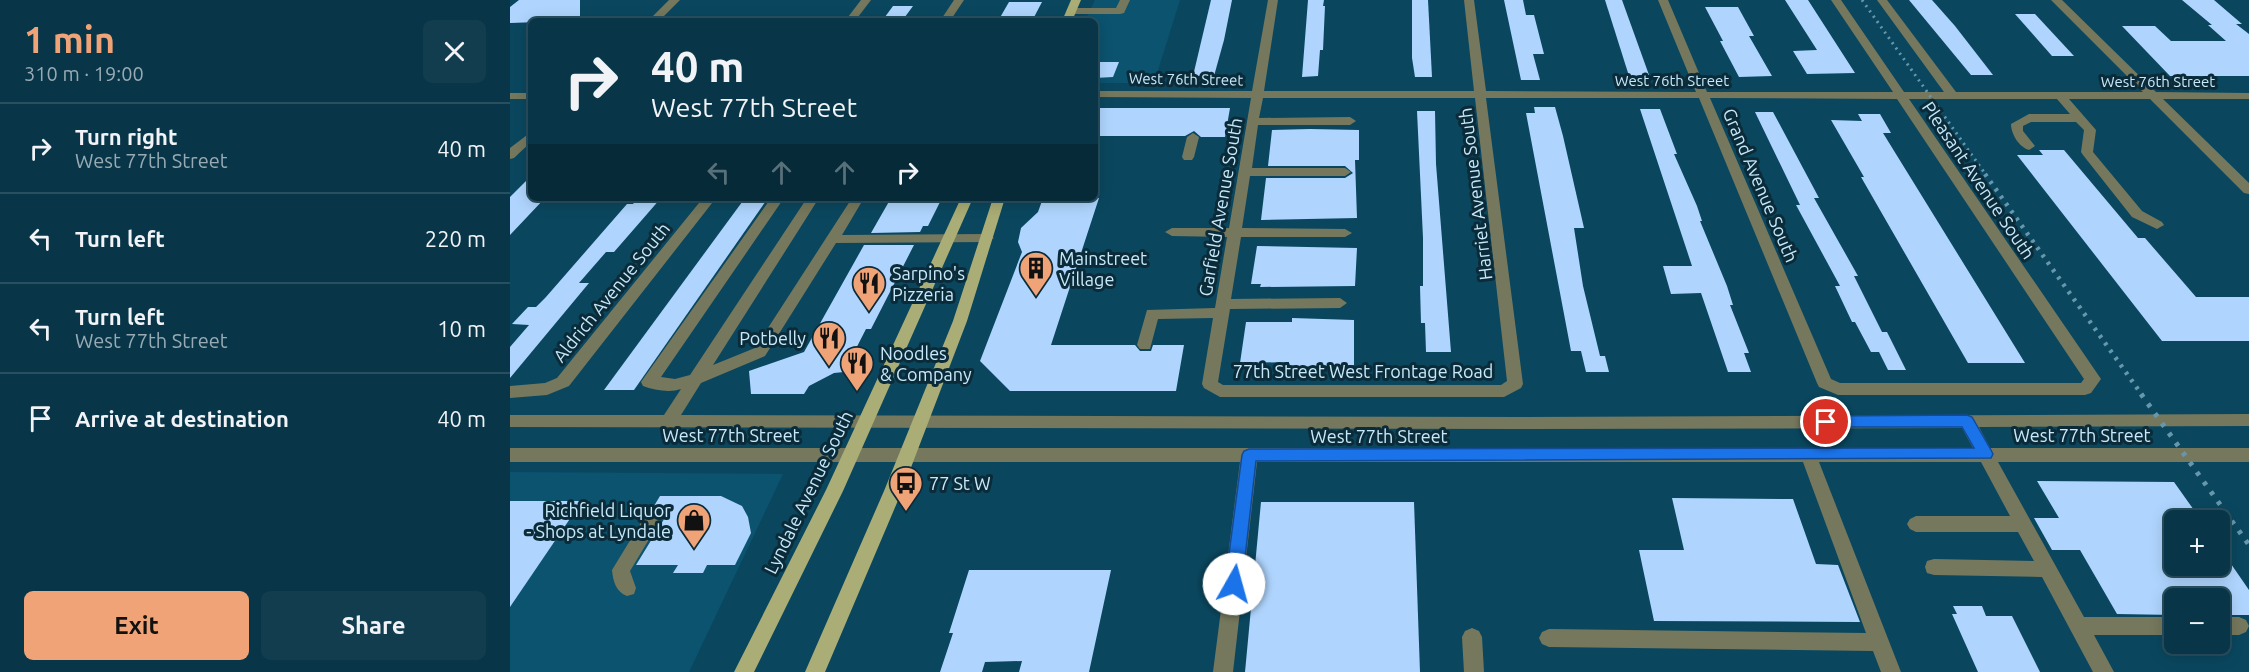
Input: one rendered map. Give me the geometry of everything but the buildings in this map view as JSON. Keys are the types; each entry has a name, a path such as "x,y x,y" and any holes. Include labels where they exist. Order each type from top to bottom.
{"main road":[{"path":"1069,16 1076,0"},
{"name":"Lyndale Avenue South","path":"744,672 850,454 966,201"},
{"path":"815,672 906,456 972,289 998,201"}],"street":[{"path":"656,18 675,0"},
{"path":"852,18 866,0"},
{"path":"947,18 959,0"},
{"path":"1069,16 1120,10 1125,0"},
{"name":"Garfield Avenue South","path":"1210,384 1273,0"},
{"name":"Harriet Avenue South","path":"1469,0 1515,384"},
{"name":"Grand Avenue South","path":"1663,0 1825,383 1838,389 2085,388 2093,379"},
{"name":"Pleasant Avenue South","path":"1836,0 2093,379"},
{"name":"Pleasant Avenue South","path":"1882,0 1953,96"},
{"path":"2056,0 2249,190"},
{"name":"West 76th Street","path":"1098,94 2249,96"},
{"path":"510,96 528,96"},
{"path":"2060,96 2090,130 2087,152 2137,214 2157,225"},
{"path":"2029,146 2017,132 2017,124 2029,118 2080,118"},
{"path":"1253,122 1350,122"},
{"path":"1188,157 1193,136"},
{"path":"510,155 528,139"},
{"path":"1244,172 1345,172"},
{"name":"Aldrich Avenue South","path":"510,392 531,392 564,382 708,201"},
{"path":"776,201 649,382 675,385 695,380 760,352 856,201"},
{"path":"669,420 811,201"},
{"path":"1172,232 1345,233"},
{"path":"833,239 987,238"},
{"path":"1145,345 1153,314 1221,308 1340,303"},
{"name":"77th Street West Frontage Road","path":"1210,384 1220,391 1504,391 1515,384"},
{"name":"West 77th Street","path":"510,421 920,420 1522,423 2249,420"},
{"path":"1967,421 2104,672"},
{"name":"West 77th Street","path":"510,454 2249,455"},
{"path":"1808,454 1891,672"},
{"path":"1223,672 1249,455"},
{"path":"627,588 622,580 621,570 651,521"},
{"path":"1916,524 2023,524"},
{"path":"1934,567 2048,568"},
{"path":"2079,626 2164,626"},
{"path":"1472,637 1474,672"},
{"path":"1548,638 1880,642"}],"shaded area":[{"path":"1095,0 1180,0 1154,83 1098,83 1098,18 1086,18"},
{"path":"510,472 783,474 689,672 510,672"}],"railway":[{"path":"1862,0 1986,175"},
{"path":"1985,174 2142,395"},
{"path":"2141,394 2249,545"}],"place":[{"name":"Mainstreet Village","path":"1036,297"},
{"name":"Sarpino's Pizzeria","path":"869,312"},
{"name":"Potbelly","path":"829,367"},
{"name":"Noodles & Company","path":"857,392"},
{"name":"77 St W","path":"906,512"},
{"name":"Richfield Liquor - Shops at Lyndale","path":"694,549"}],"route":[{"path":"1234,584 1249,455 1985,454 1967,421 1826,422"}]}
